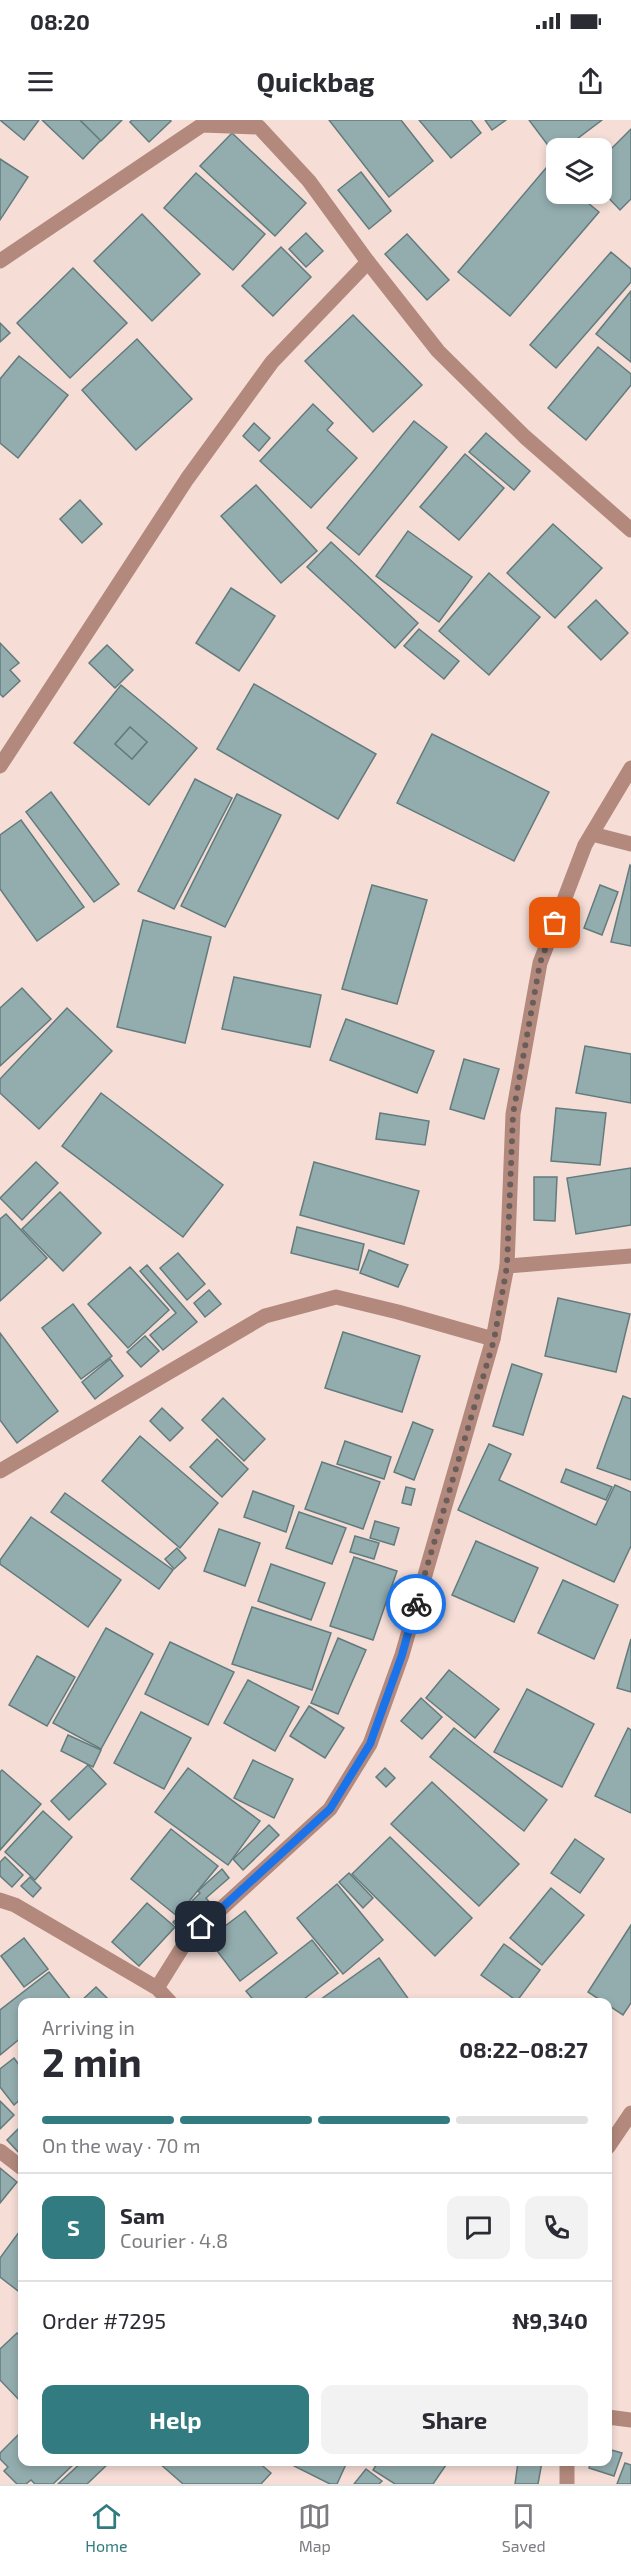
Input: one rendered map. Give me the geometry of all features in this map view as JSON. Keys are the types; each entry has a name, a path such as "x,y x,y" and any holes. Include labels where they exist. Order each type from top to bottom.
{"street":[{"path":"0,261 202,125 259,127 309,181 368,262 438,351 525,437 631,530"},
{"path":"0,766 187,479 272,362 368,262"},
{"path":"157,1988 187,1940 330,1809 370,1744 402,1655 494,1340 507,1266 513,1114 540,963 585,845 631,768"},
{"path":"592,834 631,844"},
{"path":"507,1266 631,1256"},
{"path":"0,1471 265,1316 336,1298 398,1312 494,1340"},
{"path":"0,1900 15,1905 157,1988 166,1998"},
{"path":"612,2141 631,2113"},
{"path":"0,2151 18,2165"},
{"path":"612,2418 631,2420"},
{"path":"567,2466 567,2484"}],"building":[{"path":"0,120 39,120 24,140"},
{"path":"42,120 80,120 101,140 83,159"},
{"path":"80,120 122,120 101,141"},
{"path":"132,120 171,121 149,142 130,122"},
{"path":"329,120 401,120 433,161 389,197"},
{"path":"419,120 471,120 481,133 451,158"},
{"path":"485,120 506,120 492,130"},
{"path":"529,120 602,120 578,138 546,138 546,143"},
{"path":"631,129 631,199 620,210 612,202 612,148"},
{"path":"232,133 306,203 275,236 200,166"},
{"path":"0,159 28,177 0,220"},
{"path":"546,168 546,204 589,204 599,212 510,316 458,272"},
{"path":"361,172 391,211 369,229 338,190"},
{"path":"196,173 265,234 233,270 164,208"},
{"path":"142,214 200,274 152,321 94,261"},
{"path":"306,233 323,251 306,267 289,249"},
{"path":"407,234 449,280 427,300 385,254"},
{"path":"281,247 311,277 273,316 242,286"},
{"path":"611,252 631,269 631,282 556,368 530,345"},
{"path":"73,268 127,323 70,378 17,323"},
{"path":"631,291 631,362 596,334"},
{"path":"353,315 422,385 373,432 305,361"},
{"path":"0,323 10,333 0,342"},
{"path":"137,339 192,399 136,450 82,390"},
{"path":"598,347 631,374 631,385 586,440 548,408"},
{"path":"19,356 68,395 18,458 0,443 0,379"},
{"path":"313,404 333,423 327,430 357,458 311,508 260,461"},
{"path":"414,421 447,447 359,555 327,528"},
{"path":"254,423 270,438 259,451 243,436"},
{"path":"486,433 530,471 514,490 469,452"},
{"path":"465,454 504,488 459,540 420,507"},
{"path":"256,485 317,551 281,583 221,516"},
{"path":"80,500 102,524 82,543 60,519"},
{"path":"553,524 602,568 555,618 507,573"},
{"path":"408,531 472,577 439,622 376,576"},
{"path":"331,542 418,623 395,648 307,567"},
{"path":"489,573 540,617 489,675 439,631"},
{"path":"231,588 275,616 239,671 196,643"},
{"path":"596,600 628,633 601,660 568,627"},
{"path":"419,629 459,661 444,679 404,646"},
{"path":"0,643 19,663 10,670 20,681 3,697 0,694"},
{"path":"107,645 133,670 115,688 89,663"},
{"path":"254,684 376,754 338,819 217,749"},
{"path":"121,685 197,748 149,805 74,743","holes":["130,727 147,742 132,759 115,744"]},
{"path":"130,727 147,742 132,759 115,744"},
{"path":"432,734 549,792 514,861 397,803"},
{"path":"195,779 232,798 174,909 138,891"},
{"path":"51,792 119,884 94,902 26,812"},
{"path":"237,794 281,815 225,927 181,906"},
{"path":"21,820 84,907 37,941 0,889 0,835"},
{"path":"631,866 631,946 611,942"},
{"path":"372,885 427,900 397,1004 342,989"},
{"path":"600,885 618,892 602,935 584,928"},
{"path":"143,920 211,937 185,1043 117,1027"},
{"path":"234,977 321,995 310,1047 222,1029"},
{"path":"22,988 51,1019 0,1066 0,1008"},
{"path":"67,1008 112,1051 39,1129 0,1093 0,1079"},
{"path":"346,1019 434,1051 417,1093 330,1060"},
{"path":"585,1046 631,1054 631,1103 576,1093"},
{"path":"464,1059 499,1069 484,1119 450,1109"},
{"path":"101,1093 223,1185 183,1237 62,1146"},
{"path":"556,1108 606,1113 600,1165 551,1161"},
{"path":"380,1113 429,1121 425,1145 376,1139"},
{"path":"36,1162 58,1183 22,1220 0,1198"},
{"path":"314,1162 419,1191 404,1244 300,1215"},
{"path":"631,1168 631,1225 576,1234 567,1178"},
{"path":"534,1177 557,1177 555,1221 534,1220"},
{"path":"60,1192 101,1233 63,1271 22,1229"},
{"path":"6,1214 47,1258 0,1301 0,1219"},
{"path":"297,1227 364,1244 358,1270 291,1253"},
{"path":"369,1250 408,1265 398,1287 360,1273"},
{"path":"178,1253 205,1284 187,1300 160,1268"},
{"path":"147,1265 197,1322 163,1350 150,1335 176,1313 140,1271"},
{"path":"130,1267 169,1310 128,1348 88,1304"},
{"path":"209,1290 221,1304 205,1317 194,1303"},
{"path":"558,1298 630,1314 616,1372 545,1356"},
{"path":"73,1304 112,1356 81,1379 42,1328"},
{"path":"343,1332 420,1356 402,1412 325,1388"},
{"path":"0,1333 58,1411 17,1443 0,1420"},
{"path":"145,1336 159,1351 141,1367 127,1352"},
{"path":"110,1359 123,1376 95,1399 82,1382"},
{"path":"512,1364 542,1374 523,1435 493,1426"},
{"path":"623,1396 631,1399 631,1480 597,1468"},
{"path":"223,1398 265,1439 244,1461 202,1420"},
{"path":"162,1408 183,1428 170,1441 150,1421"},
{"path":"413,1422 433,1430 414,1480 394,1472"},
{"path":"140,1436 218,1503 180,1548 102,1481"},
{"path":"217,1439 248,1469 222,1497 190,1467"},
{"path":"345,1441 391,1457 384,1479 337,1464"},
{"path":"489,1444 511,1454 499,1480 596,1525 615,1485 631,1492 631,1546 614,1582 458,1510"},
{"path":"322,1462 380,1482 363,1529 305,1509"},
{"path":"566,1469 612,1487 606,1500 561,1482"},
{"path":"406,1487 415,1489 411,1505 402,1503"},
{"path":"253,1491 294,1506 286,1532 244,1517"},
{"path":"65,1493 173,1570 159,1589 51,1512"},
{"path":"299,1512 346,1528 332,1564 286,1548"},
{"path":"31,1517 121,1580 88,1627 0,1564 0,1560"},
{"path":"375,1521 399,1528 394,1545 370,1538"},
{"path":"219,1529 260,1543 245,1586 204,1571"},
{"path":"355,1536 379,1543 374,1559 350,1552"},
{"path":"476,1541 538,1568 514,1622 452,1595"},
{"path":"177,1548 186,1558 174,1569 165,1559"},
{"path":"354,1557 397,1571 373,1640 330,1626"},
{"path":"271,1564 325,1583 311,1620 258,1601"},
{"path":"563,1580 618,1605 594,1659 538,1633"},
{"path":"252,1607 331,1633 312,1690 232,1664"},
{"path":"106,1628 153,1654 101,1749 53,1723"},
{"path":"338,1638 366,1650 338,1714 311,1703"},
{"path":"631,1639 631,1692 617,1688"},
{"path":"170,1642 234,1672 208,1725 145,1694"},
{"path":"37,1656 75,1677 47,1726 9,1705"},
{"path":"449,1670 499,1709 475,1738 426,1698"},
{"path":"248,1680 299,1707 275,1751 224,1723"},
{"path":"527,1689 594,1724 562,1787 494,1752"},
{"path":"421,1698 442,1717 422,1739 401,1721"},
{"path":"309,1706 344,1728 325,1758 290,1736"},
{"path":"141,1712 191,1738 164,1789 114,1763"},
{"path":"454,1728 547,1800 524,1831 430,1757"},
{"path":"628,1728 631,1730 631,1813 595,1796"},
{"path":"68,1735 101,1750 93,1767 61,1751"},
{"path":"253,1760 293,1779 274,1818 234,1798"},
{"path":"88,1765 106,1784 69,1820 51,1801"},
{"path":"188,1768 260,1821 228,1865 155,1812"},
{"path":"385,1768 395,1778 386,1787 376,1777"},
{"path":"2,1770 41,1804 0,1850 0,1772"},
{"path":"432,1782 519,1864 479,1906 391,1824"},
{"path":"43,1811 72,1837 35,1880 5,1852"},
{"path":"269,1825 279,1835 243,1870 233,1859"},
{"path":"171,1829 218,1866 177,1916 131,1879"},
{"path":"390,1837 472,1918 435,1956 352,1874"},
{"path":"575,1839 604,1859 580,1893 551,1873"},
{"path":"5,1857 23,1875 12,1887 0,1876 0,1862"},
{"path":"222,1869 229,1878 206,1898 215,1909 186,1936 173,1922 186,1911 184,1909 200,1893 198,1891"},
{"path":"349,1873 373,1898 363,1908 339,1882"},
{"path":"30,1877 41,1888 33,1897 21,1886"},
{"path":"337,1884 383,1940 343,1974 297,1918"},
{"path":"551,1888 584,1915 542,1965 510,1938"},
{"path":"147,1903 175,1927 139,1966 112,1942"},
{"path":"245,1911 277,1953 240,1981 208,1939"},
{"path":"631,1925 631,2003 623,2015 612,2008 612,1998 597,1998 588,1992"},
{"path":"24,1938 48,1969 24,1987 1,1956"},
{"path":"312,1940 338,1973 305,1998 252,1998 246,1991"},
{"path":"504,1944 540,1970 519,1998 513,1998 481,1975"},
{"path":"379,1958 408,1998 323,1998"},
{"path":"49,1972 69,1998 18,1998 18,2040 0,2055 0,2010"},
{"path":"96,1987 107,1998 84,1998"},
{"path":"14,2058 18,2064 18,2102 14,2105 0,2087 0,2069"},
{"path":"0,2101 14,2115 0,2129"},
{"path":"18,2129 18,2152 7,2140"},
{"path":"0,2168 17,2182 0,2203"},
{"path":"18,2233 18,2291 0,2277 0,2258"},
{"path":"17,2333 18,2399 0,2380 0,2349"},
{"path":"18,2435 18,2466 72,2466 53,2484 35,2484 31,2480 26,2484 17,2484 4,2471 8,2467 0,2459 0,2453"},
{"path":"612,2450 622,2453 614,2476 589,2468 590,2466 612,2466"},
{"path":"625,2463 631,2465 631,2484 617,2484"},
{"path":"78,2466 106,2466 87,2484 58,2484"},
{"path":"163,2466 263,2466 271,2473 261,2484 183,2484"},
{"path":"294,2466 345,2466 337,2484 330,2484"},
{"path":"376,2466 445,2466 433,2484 395,2484 373,2470"},
{"path":"517,2466 541,2466 538,2484 515,2484"},
{"path":"366,2469 382,2481 379,2484 354,2484"}],"way so far":[{"path":"416,1604 494,1340 507,1266 513,1114 540,963 555,923"}],"route":[{"path":"201,1927 330,1809 370,1744 402,1655 416,1604"}]}
